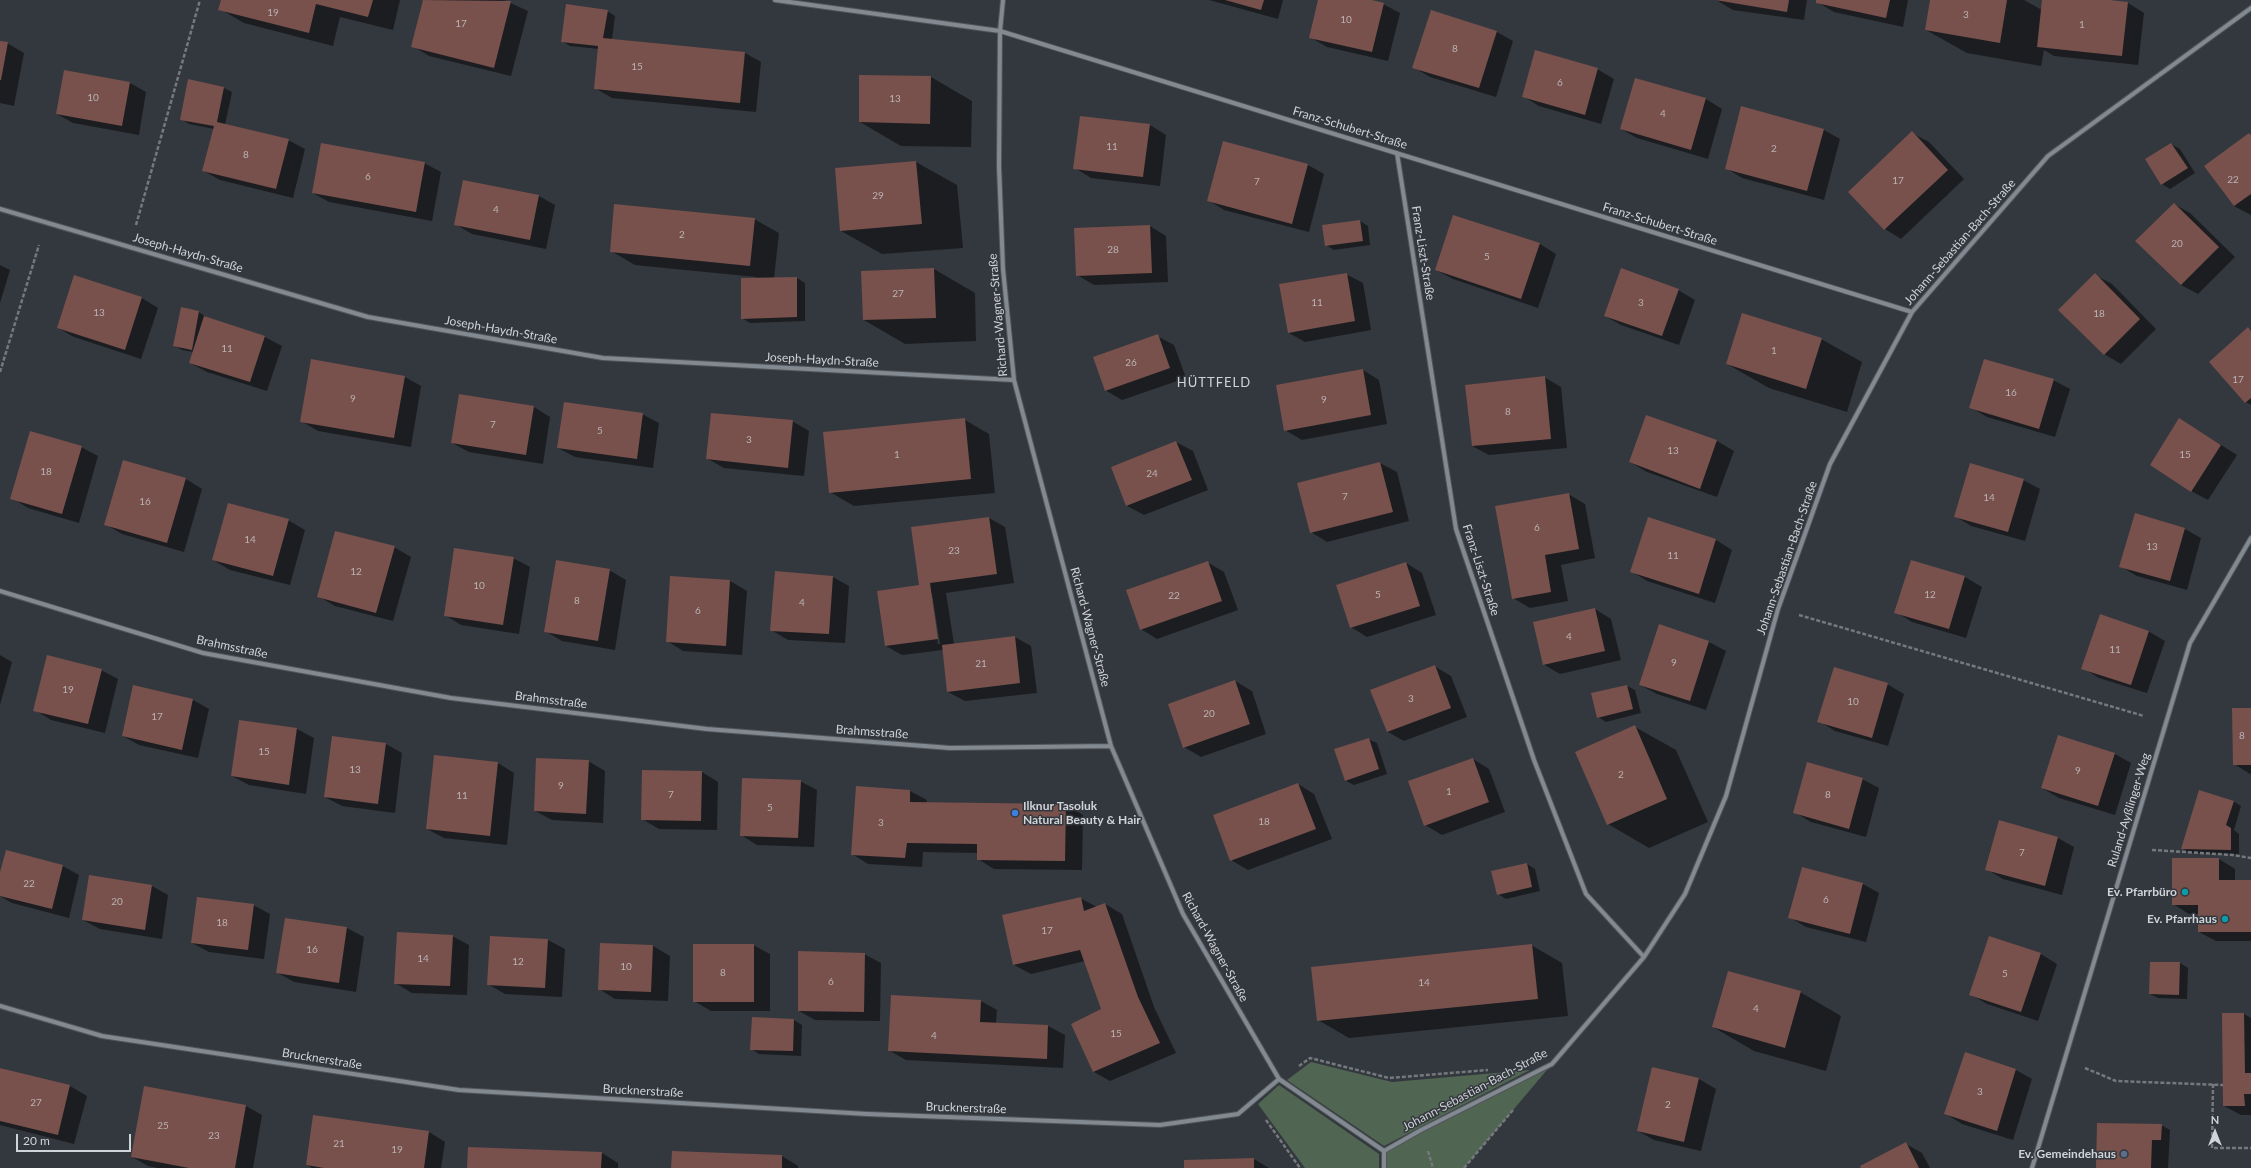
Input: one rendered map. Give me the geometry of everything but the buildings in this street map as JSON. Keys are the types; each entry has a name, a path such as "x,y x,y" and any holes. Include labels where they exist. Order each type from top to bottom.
{"street":[{"name":"Franz-Schubert-Straße","path":"775,0 1000,31 1912,312"},
{"name":"Richard-Wagner-Straße","path":"1003,0 1000,31 999,166 1003,270 1014,380 1111,746 1183,914 1279,1079 1384,1151"},
{"name":"Johann-Sebastian-Bach-Straße","path":"1384,1151 1421,1130 1552,1064 1644,957 1685,894 1726,796 1778,609 1830,464 1912,312 2048,156 2251,8"},
{"name":"Franz-Liszt-Straße","path":"1397,153 1456,529 1534,760 1586,894 1644,957"},
{"name":"Joseph-Haydn-Straße","path":"0,209 368,317 603,358 1014,380"},
{"name":"Ruland-Ayßlinger-Weg","path":"2032,1168 2190,643 2251,538"},
{"name":"Brahmsstraße","path":"0,591 203,653 451,698 707,729 950,748 1111,746"},
{"name":"Brucknerstraße","path":"0,1006 102,1036 459,1090 860,1113 1160,1125 1238,1114 1279,1079"},
{"path":"1384,1151 1384,1168"}],"path":[{"path":"129,247 200,0"},
{"path":"0,372 46,222"},
{"path":"1778,609 2166,723"},
{"path":"2172,852 2233,855 2251,858"},
{"path":"1279,1079 1310,1058 1389,1078 1492,1069"},
{"path":"2064,1060 2116,1081 2223,1084"},
{"path":"2213,1084 2212,1148 2251,1148"},
{"path":"1252,1102 1300,1168"},
{"path":"1464,1168 1518,1104"}],"green space":[{"path":"1311,1062 1392,1082 1530,1070 1384,1146 1287,1080"},
{"path":"1552,1064 1464,1168 1384,1168 1384,1151"},
{"path":"1279,1085 1379,1154 1379,1168 1305,1168 1258,1104"}],"place":[{"name":"Ilknur Tasoluk Natural Beauty & Hair","path":"1015,813"},
{"name":"Ev. Pfarrbüro","path":"2185,892"},
{"name":"Ev. Pfarrhaus","path":"2225,919"},
{"name":"Ev. Gemeindehaus","path":"2124,1154"}],"district":[{"name":"HÜTTFELD","path":"1214,383"}]}
